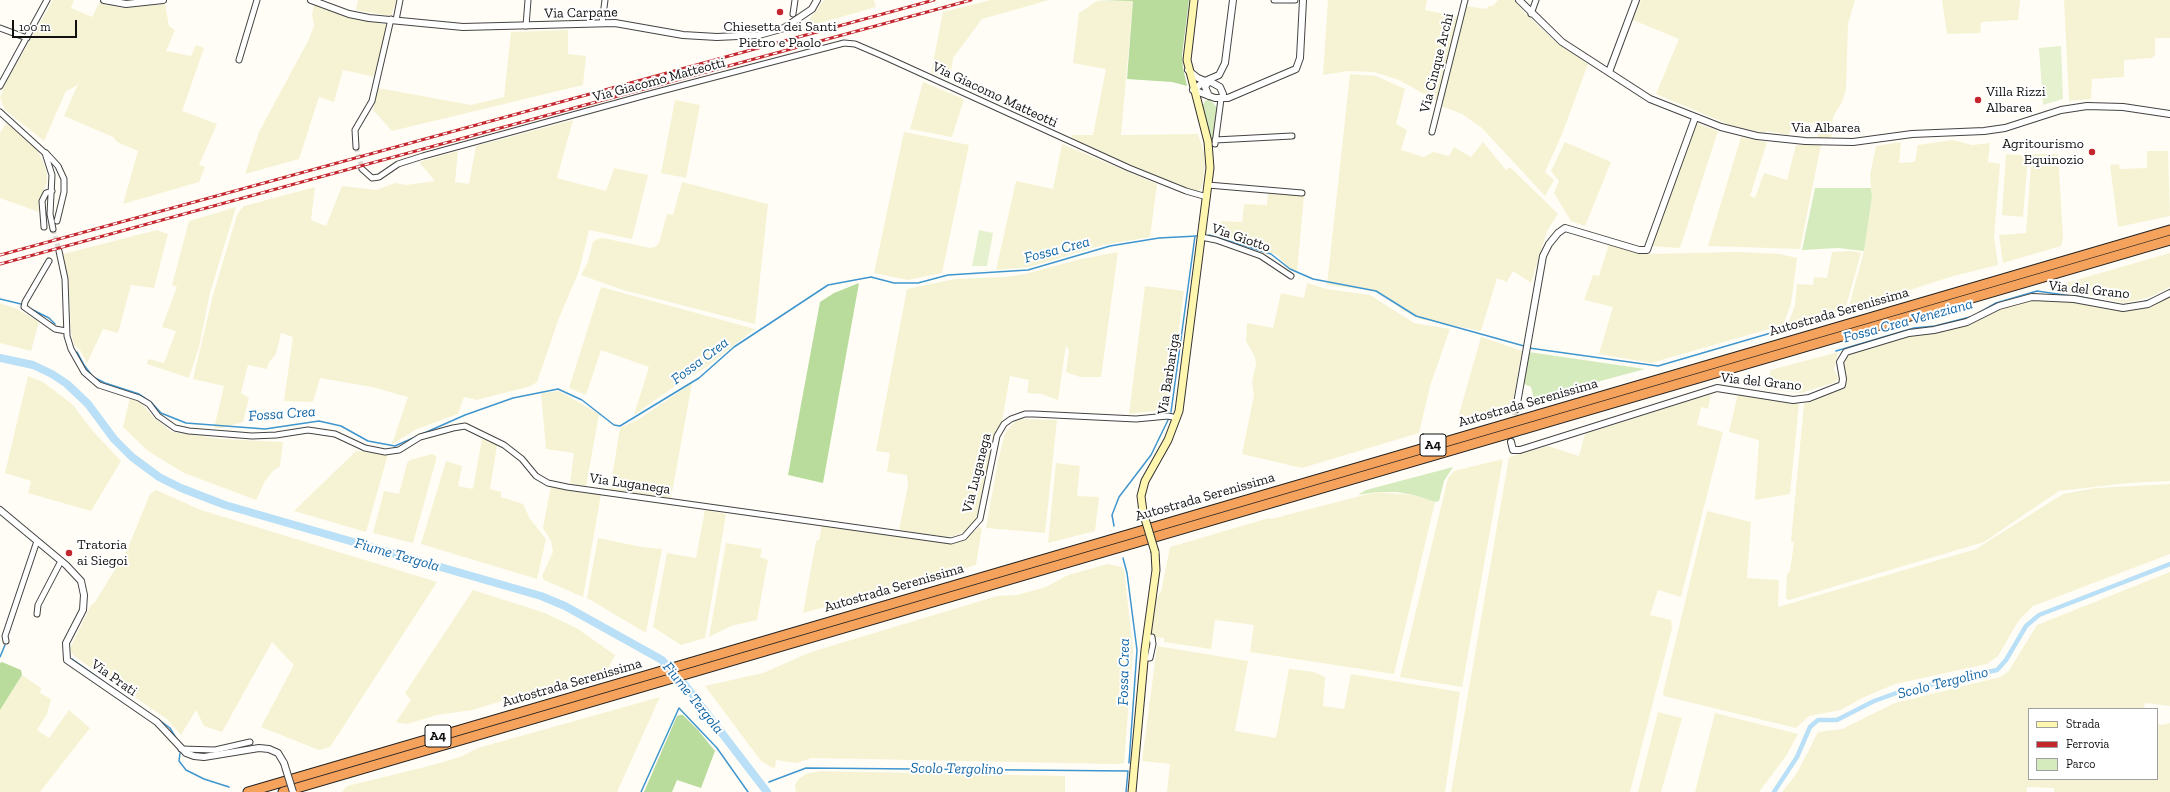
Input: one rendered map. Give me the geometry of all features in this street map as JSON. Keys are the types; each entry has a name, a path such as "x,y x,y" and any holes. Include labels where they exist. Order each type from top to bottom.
{"highway":[{"name":"Autostrada Serenissima","path":"248,792 2170,230"},
{"name":"Autostrada Serenissima","path":"283,792 2170,240"}],"main road":[{"name":"Via Barbariga","path":"1132,792 1145,658 1156,570 1155,552 1143,512 1141,496 1144,481 1168,440 1177,418 1208,185 1210,156 1188,70 1187,45 1194,0"}],"street":[{"path":"0,86 47,0"},
{"path":"104,0 126,4 163,0"},
{"path":"240,60 258,0"},
{"name":"Via Carpane","path":"311,0 349,14 369,18 471,28 602,23 630,24 690,36 759,35 777,31 792,24 812,9 817,0"},
{"path":"356,147 356,130 372,101 400,0"},
{"path":"526,26 528,0"},
{"path":"602,23 605,0"},
{"path":"793,14 795,0"},
{"path":"1194,90 1219,75 1225,63 1234,0"},
{"path":"1274,0 1296,0"},
{"path":"1194,90 1221,99 1234,97 1293,71 1298,67 1300,58 1303,0"},
{"name":"Via Cinque Archi","path":"1432,132 1465,0"},
{"name":"Via Albarea","path":"1519,0 1562,42 1650,99 1721,127 1757,136 1823,142 1861,141 1919,133 1984,131 2005,128 2061,110 2082,106 2122,107 2170,114"},
{"path":"1532,14 1536,0"},
{"path":"1609,72 1636,0"},
{"path":"0,28 27,38"},
{"name":"Via Giacomo Matteotti","path":"362,169 372,178 380,177 398,164 423,156 832,45 848,43 883,56 1129,168 1190,193 1206,197"},
{"path":"1188,70 1198,78 1220,87 1222,94 1215,142 1254,136 1292,136"},
{"path":"1207,81 1205,87 1209,96"},
{"path":"1199,109 1203,99 1209,96"},
{"path":"0,112 56,163 64,186 57,221"},
{"path":"1516,409 1543,256 1549,244 1558,232 1565,228 1639,250 1647,250 1695,118"},
{"path":"45,153 51,167 52,191 50,214 53,229"},
{"path":"51,167 56,163"},
{"path":"51,167 59,169"},
{"path":"1208,185 1302,193"},
{"path":"44,227 42,201 46,193 52,191"},
{"name":"Via Giotto","path":"1201,237 1216,240 1261,256 1291,276"},
{"name":"Via Luganega","path":"59,252 65,279 66,331 71,349 88,377 99,385 139,398 149,404 158,416 174,428 252,436 276,436 308,430 335,434 365,448 385,452 399,450 420,437 465,426 504,445 522,459 536,476 548,483 568,487 951,541 964,537 980,519 997,436 1004,424 1011,419 1025,414 1136,419 1168,416 1177,418"},
{"path":"49,261 24,306 55,329 66,331"},
{"name":"Via del Grano","path":"1510,442 1513,450 1520,450 1717,388 1793,400 1809,398 1842,385 1843,379 1840,362 1846,352 1909,333 1934,330 1967,322 1999,306 2032,297 2080,300 2123,308 2148,304 2170,293"},
{"name":"Via Prati","path":"0,510 78,576 84,595 83,610 66,643 67,660 157,722 173,738 181,749 194,756 204,757 259,748 269,749 278,753 284,763 293,792"},
{"path":"6,641 5,636 37,541"},
{"path":"37,614 38,605 61,561"},
{"name":"Via Barbariga","path":"1145,658 1150,658 1153,644 1152,637"},
{"path":"181,749 215,750 250,742"}],"shaded area":[{"path":"53,0 74,0 71,8 92,17 99,3 122,8 165,4 169,26 175,30 166,51 191,56 196,45 204,48 182,111 217,124 199,165 205,167 199,182 123,204 138,151 117,142 113,137 64,116 79,82 76,86 66,91 44,141 5,110 0,98 6,82"},
{"path":"358,0 397,0 391,16 356,10"},
{"path":"824,0 874,0 876,7 806,27 806,24"},
{"path":"991,0 1049,0 982,19 953,58 951,72 948,78 931,73 943,12"},
{"path":"1328,0 1427,0 1425,10 1459,17 1439,99 1435,100 1399,80 1374,72 1348,71 1323,75"},
{"path":"1498,0 1514,0 1528,16 1558,44 1588,64 1562,134 1545,172 1554,180 1545,196 1482,128 1462,114 1441,106 1465,6 1487,9 1488,6 1493,6"},
{"path":"1641,0 1855,0 1848,24 1846,89 1842,102 1833,117 1831,138 1818,138 1818,123 1793,122 1789,135 1767,131 1765,133 1730,125 1656,94 1679,39 1633,20"},
{"path":"1942,0 2020,0 2018,20 1981,22 1980,33 1947,34"},
{"path":"2064,0 2170,0 2170,38 2155,38 2155,55 2152,58 2124,60 2124,77 2092,79 2091,99 2069,101"},
{"path":"1097,1 1133,1 1121,135 1198,134 1204,153 1205,164 1202,188 1198,191 1189,190 1071,140 1072,135 1093,135 1106,69 1073,63 1079,13"},
{"path":"314,5 341,15 387,25 375,77 343,70 334,102 319,97 299,159 245,174 259,132 308,41 314,26 312,14"},
{"path":"568,30 568,54 586,56 583,85 392,131 373,110 378,88 471,105 504,97 511,32"},
{"path":"1350,74 1376,76 1405,89 1396,124 1407,130 1401,150 1424,157 1433,152 1449,156 1454,147 1471,157 1483,142 1506,170 1510,167 1558,214 1547,231 1531,283 1513,271 1507,282 1497,278 1481,331 1420,319 1404,311 1383,295 1371,290 1327,285"},
{"path":"923,82 964,99 952,137 910,129"},
{"path":"675,100 700,105 686,178 661,173"},
{"path":"573,120 557,178 606,191 614,168 648,175 632,239 589,230 579,271 559,318 537,382 531,386 477,400 464,397 458,414 417,429 392,444 408,397 372,387 320,378 313,402 284,401 293,337 281,333 276,354 269,362 267,369 248,365 241,393 249,398 243,422 222,428 214,428 224,386 193,379 213,295 237,215 244,206 315,187 311,220 326,226 342,186 376,190 395,183 406,185 435,181 419,162 458,151 455,182 469,184 476,146"},
{"path":"7,122 36,147 47,173 47,182 39,201 39,212 0,198 0,133"},
{"path":"1696,123 1718,131 1680,248 1651,246"},
{"path":"904,132 969,145 942,273 908,280 874,273"},
{"path":"1741,137 1767,142 1750,196 1755,198 1764,173 1787,180 1796,145 1821,145 1800,249 1708,246"},
{"path":"1953,140 1972,145 1990,143 1988,162 2000,164 1994,237 1998,265 1950,277 1848,310 1864,251 1872,197 1870,175 1876,146 1901,142 1899,163 1915,162 1918,145"},
{"path":"1565,142 1611,162 1585,226 1571,221 1554,193 1559,181 1551,171"},
{"path":"1062,144 1157,184 1150,237 1103,245 1029,267 996,270 1016,181 1053,189"},
{"path":"2147,151 2168,151 2170,216 2118,227 2110,165 2119,164 2120,169 2147,168"},
{"path":"2006,154 2028,156 2023,217 2002,215"},
{"path":"2032,154 2058,154 2063,237 2061,246 2003,263 1999,235 2026,233"},
{"path":"682,182 768,204 755,324 623,290 581,275 588,262 593,242 598,239 603,238 650,248 655,247 659,243 667,214 673,215"},
{"path":"1268,193 1304,196 1297,272 1289,268 1277,255 1218,234 1221,221 1242,222 1244,204 1267,205"},
{"path":"236,207 210,293 199,347 189,378 147,364 148,359 164,363 176,331 162,327 177,287 172,285 189,221"},
{"path":"157,230 168,234 154,288 131,285 118,333 103,329 87,363 80,350 74,345 71,331 69,288 63,254"},
{"path":"1609,244 1630,251 1648,254 1737,252 1780,254 1797,258 1791,304 1783,325 1651,363 1599,354 1613,307 1584,300 1593,275 1599,276"},
{"path":"1852,251 1861,253 1845,310 1836,313 1827,312 1788,324 1795,305 1797,284 1813,285 1814,277 1827,278 1832,252"},
{"path":"1118,252 1101,377 1080,377 1066,372 1069,350 1066,345 1058,400 1042,394 1027,393 1029,380 1010,376 1002,421 993,439 978,513 969,530 954,536 946,537 899,530 908,485 907,475 887,472 890,453 876,451 907,289 955,279 1005,277 1025,274 1081,259"},
{"path":"2170,253 2170,287 2150,297 2125,303 2095,296 2063,292 2062,284"},
{"path":"1307,283 1327,289 1370,295 1414,323 1450,329 1430,386 1419,433 1302,468 1242,454 1254,395 1252,381 1256,365 1255,357 1246,341 1247,323 1273,328 1281,293 1304,298"},
{"path":"1145,286 1184,291 1168,409 1129,414"},
{"path":"601,287 755,329 706,367 681,382 634,415 649,367 601,350 586,395 569,388"},
{"path":"2170,296 2170,481 2128,483 2059,491 1984,542 1789,600 1786,598 1787,574 1790,571 1794,543 1791,541 1804,404 1845,385 1846,380 1842,364 1846,355 1913,334 1968,324 1999,309 2031,299 2093,304 2114,309 2148,306"},
{"path":"0,303 15,308 39,322 31,351 0,343"},
{"path":"1481,337 1522,351 1512,406 1457,421"},
{"path":"1838,352 1834,370 1839,379 1833,383 1801,393 1765,389 1771,370"},
{"path":"28,376 43,382 72,404 92,430 121,461 91,511 28,493 31,481 5,473"},
{"path":"692,383 671,498 610,490 620,428 639,419"},
{"path":"559,391 599,414 586,486 570,483 574,453 546,449 541,393"},
{"path":"1738,393 1799,403 1790,494 1755,500 1759,440 1729,432"},
{"path":"1711,394 1708,409 1701,407 1697,425 1723,432 1681,597 1658,590 1650,615 1671,620 1672,628 1630,792 1451,792 1509,457 1548,446 1579,456 1585,434"},
{"path":"130,397 142,404 154,418 172,432 222,439 283,442 280,466 273,471 265,481 256,500 184,473 148,451 123,427"},
{"path":"1021,419 1057,420 1045,533 986,528 998,461 1005,433 1015,422"},
{"path":"482,439 497,445 490,489 501,492 501,497 523,504 530,519 546,539 537,579 421,544 446,461 462,466 458,486 473,489"},
{"path":"356,451 388,454 366,532 294,511"},
{"path":"432,454 436,456 436,460 413,543 373,533 384,491 399,494 407,463 410,460"},
{"path":"1503,459 1462,687 1400,677 1448,478 1454,471"},
{"path":"1056,463 1080,466 1077,496 1099,497 1095,531 1048,543"},
{"path":"2170,484 2170,554 2033,606 2019,620 1998,656 1987,664 1895,684 1862,698 1841,710 1809,716 1796,728 1664,696 1663,693 1707,511 1751,522 1747,578 1779,580 1778,607 1976,549 2063,494 2096,488"},
{"path":"551,486 601,494 583,597 544,580 542,576 553,552 551,541 543,528"},
{"path":"156,490 201,510 437,582 330,747 319,750 261,727 294,665 272,642 222,732 204,726 196,710 181,735 167,719 74,656 71,652 71,646 91,605 95,602 127,550 150,494"},
{"path":"1376,492 1414,495 1435,502 1394,674 1250,652 1254,625 1215,620 1211,649 1164,642 1164,638 1151,637 1157,597 1161,592 1170,547 1269,518 1271,519"},
{"path":"705,510 726,514 705,638 681,645 653,627 667,553 696,558"},
{"path":"822,524 960,541 967,538 979,527 982,528 976,565 851,602 846,601 803,613 816,541 819,540"},
{"path":"598,538 642,547 662,549 646,633 587,598"},
{"path":"726,543 762,549 760,557 768,560 757,620 731,626 709,637"},
{"path":"1108,564 1122,567 1124,570 1133,650 1124,763 812,758 796,763 776,760 775,768 761,761 705,686 763,673 811,652 997,596 1017,595 1046,587 1068,575"},
{"path":"2170,572 2170,706 2145,703 2144,708 2028,708 2028,780 2158,780 2158,724 2170,723 2170,792 2054,792 2054,788 2027,787 2027,792 1782,792 1797,773 1818,732 1842,729 1895,703 2000,677 2008,672 2037,625"},
{"path":"473,590 545,613 578,629 615,655 608,669 472,710 437,715 407,724 396,722 411,700 405,693"},
{"path":"1157,646 1248,661 1235,731 1276,738 1289,669 1314,672 1325,677 1323,706 1344,709 1351,674 1460,692 1445,792 1167,792 1170,764 1142,761"},
{"path":"22,675 41,688 40,693 51,699 47,714 37,730 49,738 69,710 90,728 40,792 0,792 0,710"},
{"path":"660,697 617,792 342,792 347,786 429,766 460,757 478,748"},
{"path":"1658,712 1682,718 1661,792 1638,792"},
{"path":"1715,713 1798,734 1786,756 1759,792 1695,792"},
{"path":"820,771 1065,776 1065,792 796,792 795,784 800,778 806,774"}],"green space":[{"path":"1097,0 1189,0 1182,55 1187,86 1172,82 1127,79 1133,1"},
{"path":"2061,46 2063,99 2043,105 2039,48"},
{"path":"1210,99 1217,108 1212,143 1202,106 1205,101"},
{"path":"1815,188 1871,188 1872,197 1864,251 1838,248 1802,250"},
{"path":"979,230 993,233 987,266 972,266"},
{"path":"859,283 823,483 788,475 820,302 834,293"},
{"path":"1529,352 1645,369 1534,399 1531,387 1522,383"},
{"path":"1453,467 1444,481 1439,501 1435,502 1414,495 1397,492 1376,492 1358,495 1366,490"},
{"path":"2,662 21,670 22,675 0,710 0,663"},
{"path":"683,715 698,730 715,751 701,788 677,780 672,792 644,792 677,716"}],"waterway":[{"name":"Fossa Crea Veneziana","path":"1209,235 1271,254 1290,269 1313,279 1376,291 1416,316 1524,346"},
{"name":"Fossa Crea","path":"1171,412 1195,236"},
{"name":"Fossa Crea","path":"77,352 93,377 105,383 139,394 151,402 161,413 186,423 265,429 319,421 341,426 368,441 395,446 465,415 513,398 558,389 582,400 614,425 620,426 699,378 734,347 828,285 871,277 894,283 918,283 948,275 1028,270 1110,246 1159,238 1197,236"},
{"name":"Fossa Crea Veneziana","path":"1975,315 1996,303 2037,291 2072,296"},
{"name":"Fossa Crea Veneziana","path":"2076,296 2106,302"},
{"name":"Fossa Crea","path":"0,299 21,304"},
{"name":"Fossa Crea Veneziana","path":"2143,302 2152,299"},
{"name":"Fossa Crea","path":"27,307 49,318 55,324"},
{"name":"Fossa Crea Veneziana","path":"1529,348 1658,366 1829,316"},
{"name":"Fossa Crea Veneziana","path":"1836,351 1914,328 1935,326 1970,317"},
{"name":"Fiume Tergola","path":"0,358 33,365 52,374 67,384 88,404 114,439 132,457 159,477 181,488 225,505 541,596 565,606 662,660 685,685 767,792"},
{"name":"Fossa Crea","path":"1114,526 1112,515 1119,497 1151,455 1168,420"},
{"name":"Fossa Crea","path":"1123,558 1127,573 1137,650 1129,763"},
{"name":"Scolo Tergolino","path":"1774,792 1797,757 1810,727 1818,720 1837,720 1874,701 1902,691 1997,670 2006,660 2026,626 2039,615 2170,564"},
{"path":"0,657 5,645"},
{"path":"72,659 147,712"},
{"path":"641,792 679,708 717,748 748,792"},
{"path":"159,720 170,728 176,738"},
{"path":"180,753 179,761 186,770 204,779 229,787"},
{"name":"Scolo Tergolino","path":"769,782 806,768 1128,771 1126,792"}],"tunnel":[{"path":"356,147 362,169"},
{"path":"53,229 59,251"},
{"path":"1511,442 1516,409"}],"railway":[{"path":"0,255 934,0"},
{"path":"0,264 971,0"}],"place":[{"name":"Chiesetta dei Santi Pietro e Paolo","path":"780,12"},
{"name":"Villa Rizzi Albarea","path":"1978,100"},
{"name":"Agritourismo Equinozio","path":"2092,152"},
{"name":"Tratoria ai Siegoi","path":"69,553"}]}
